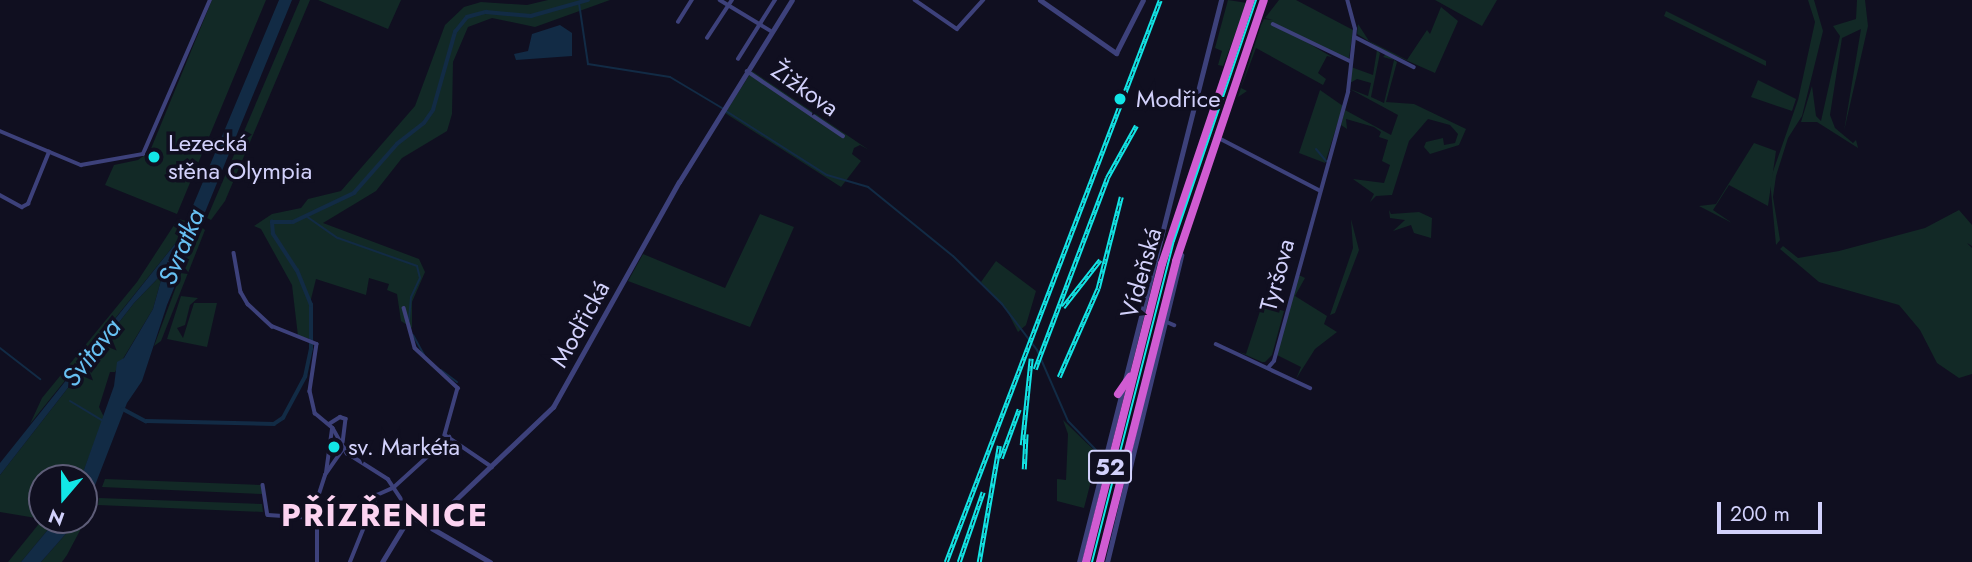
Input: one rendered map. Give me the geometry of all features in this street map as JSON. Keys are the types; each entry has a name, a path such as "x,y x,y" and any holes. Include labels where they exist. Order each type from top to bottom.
{"highway":[{"name":"Vídeňská","path":"1086,562 1133,371 1207,120 1251,0"},
{"name":"Vídeňská","path":"1100,562 1153,343 1215,137 1264,0"},
{"path":"1118,394 1133,371"}],"street":[{"path":"0,131 85,165 132,160 146,152 210,0"},
{"path":"678,22 692,0"},
{"path":"720,0 771,31"},
{"path":"707,38 732,0"},
{"path":"737,59 775,0"},
{"name":"Modřická","path":"430,524 492,468 561,396 724,109 792,0"},
{"path":"915,0 960,29 983,0"},
{"path":"1040,0 1116,53 1143,0"},
{"path":"1079,562 1118,394 1163,237 1221,0"},
{"name":"Tyršova","path":"1268,368 1273,361 1348,92 1355,37 1347,0"},
{"path":"1273,24 1350,61"},
{"path":"1355,37 1415,67"},
{"name":"Žižkova","path":"747,71 843,136"},
{"path":"1215,137 1320,190"},
{"path":"0,195 22,207 28,204 49,152"},
{"name":"Vídeňská","path":"1107,562 1188,226"},
{"path":"234,253 248,304 272,326 318,346 311,399 315,413 333,428 343,446 387,477 414,518 430,524 490,562"},
{"path":"404,307 415,348 458,388 454,413 445,431 449,437 492,468"},
{"path":"1167,322 1174,325"},
{"path":"1216,344 1310,388"},
{"path":"325,475 343,446 346,419 340,417 329,424"},
{"path":"317,562 313,518 325,475 333,428"},
{"path":"349,562 377,495 393,488 449,437"},
{"path":"327,451 338,455"},
{"path":"263,485 268,514 313,518"},
{"path":"382,562 405,524 414,518"}],"green space":[{"path":"212,0 266,0 177,214 105,185 114,165 138,160 150,151"},
{"path":"300,0 310,0 225,201 211,220 207,218"},
{"path":"318,0 401,0 388,29"},
{"path":"548,0 610,0 535,27 492,18 468,27 453,62 452,114 447,131 402,158 376,191 323,223 419,259 425,272 412,302 412,328 401,321 397,294 387,290 389,284 369,278 366,295 316,279 311,299 313,340 298,336 292,285 261,229 254,226 272,214 301,208 308,199 341,191 415,106 445,25 464,7 481,2 527,5"},
{"path":"1228,0 1247,3 1223,66 1218,65 1222,51 1215,48"},
{"path":"1279,0 1296,0 1353,30 1349,58 1338,57 1274,23 1332,57 1327,56 1318,73 1326,79 1323,85 1256,48 1241,88 1247,91 1238,97 1261,25 1264,19 1273,20 1265,18"},
{"path":"1435,0 1497,0 1482,26"},
{"path":"1808,0 1814,0 1823,31 1802,116 1788,138 1776,176 1773,197 1780,240 1776,245 1770,180 1798,100 1815,22"},
{"path":"1857,0 1865,0 1868,26 1844,131 1861,29 1842,38 1830,115 1835,128 1853,143 1856,140 1858,148 1817,122 1801,122 1812,86 1816,116 1821,121 1840,36 1833,26 1856,19"},
{"path":"1441,7 1458,21 1435,73 1383,50 1357,34 1358,24 1369,41 1407,60 1427,30 1430,34"},
{"path":"1666,11 1766,61 1766,66 1664,16"},
{"path":"1377,50 1380,53 1371,97 1384,103 1394,60 1383,57 1386,54 1397,62 1386,102 1414,104 1466,129 1459,145 1430,154 1424,147 1426,142 1443,138 1444,145 1455,143 1458,134 1450,125 1428,119 1409,141 1392,195 1376,196 1370,202 1374,194 1353,179 1384,183 1390,165 1382,161 1388,140 1379,137 1381,132 1374,127 1346,119 1347,129 1341,125 1345,110 1391,135 1398,115 1350,89 1368,96 1371,83 1357,79 1350,83 1351,67 1373,75"},
{"path":"752,71 869,150 860,145 854,148 852,154 861,161 841,187 725,113"},
{"path":"1758,80 1796,99 1792,111 1751,97"},
{"path":"1320,90 1343,106 1325,163 1299,153"},
{"path":"1754,143 1776,151 1768,206 1729,185 1713,210 1732,223 1699,206 1716,204"},
{"path":"1389,210 1391,214 1419,212 1432,218 1431,238 1414,233 1411,225 1393,231 1405,220 1390,218"},
{"path":"1959,210 1972,225 1972,246 1967,243 1972,248 1972,374 1959,378 1937,363 1920,330 1899,305 1819,282 1780,249 1783,246 1798,258 1839,251 1925,228"},
{"path":"760,214 794,227 750,327 628,281 643,254 725,288"},
{"path":"178,219 187,221 179,239 30,424 42,398 137,282"},
{"path":"1351,219 1359,250 1335,313 1330,315 1353,248"},
{"path":"199,225 205,230 161,341 154,346"},
{"path":"996,261 1036,291 1026,325 1018,332 1005,307 981,282"},
{"path":"163,273 153,309 115,372 110,372 99,407 104,417 86,464 28,464 28,517 0,512 0,475 134,303"},
{"path":"1298,276 1305,278 1295,296 1327,316 1324,324 1337,332 1315,349 1296,379 1301,367 1277,355"},
{"path":"181,296 198,298 190,305 185,325 177,328 183,338 194,303 217,303 207,347 167,339"},
{"path":"1262,305 1284,311 1272,355 1265,362 1239,352 1246,354"},
{"path":"1063,420 1098,454 1084,508 1057,501 1057,479 1066,480 1068,434"},
{"path":"105,479 262,485 262,494 102,487"},
{"path":"99,498 262,504 263,512 98,505"},
{"path":"31,534 44,534 21,562 8,562"},
{"path":"66,534 78,534 62,562 41,562"}],"water":[{"path":"279,0 292,0 167,305 142,381 127,403 98,478 98,464 86,464 114,386 117,362 124,358 153,309 163,273 134,303 0,475 0,463 179,239"},
{"path":"560,25 572,33 572,56 516,60 514,54 528,51 532,34"},
{"path":"44,534 66,534 41,562 21,562"}],"waterway":[{"path":"123,409 146,421 274,424 283,418 305,377 311,349 311,305 297,271 273,234 272,222 293,222 354,193 397,144 424,123 433,110 455,32 467,17 486,12 531,16 588,0"},
{"path":"579,3 588,64 670,77 722,108"},
{"path":"726,111 827,175 868,187 953,256 1002,304 1037,350 1068,421 1097,451"},
{"path":"1316,149 1326,161"},
{"path":"306,216 338,238 417,266 420,278 411,297 409,320"},
{"path":"413,335 424,355"},
{"path":"0,348 40,379"},
{"path":"441,370 457,382"},
{"name":"Svitava","path":"70,401 102,420"}],"tram line":[{"path":"1092,562 1174,241 1256,0"}],"railway":[{"path":"946,562 1160,0"},
{"path":"1035,369 1107,178 1136,126"},
{"path":"1059,377 1098,288 1121,197"},
{"path":"1063,307 1100,260"},
{"path":"1022,445 1031,358"},
{"path":"1001,458 1019,409"},
{"path":"1024,469 1026,434"},
{"path":"979,562 999,446"},
{"path":"959,562 983,492"}],"place":[{"name":"Modřice","path":"1120,99"},
{"name":"Lezecká stěna Olympia","path":"154,157"},
{"name":"sv. Markéta","path":"334,447"}],"district":[{"name":"PŘÍZŘENICE","path":"385,515"}],"water label":[{"name":"Svratka","path":"182,247"}]}
